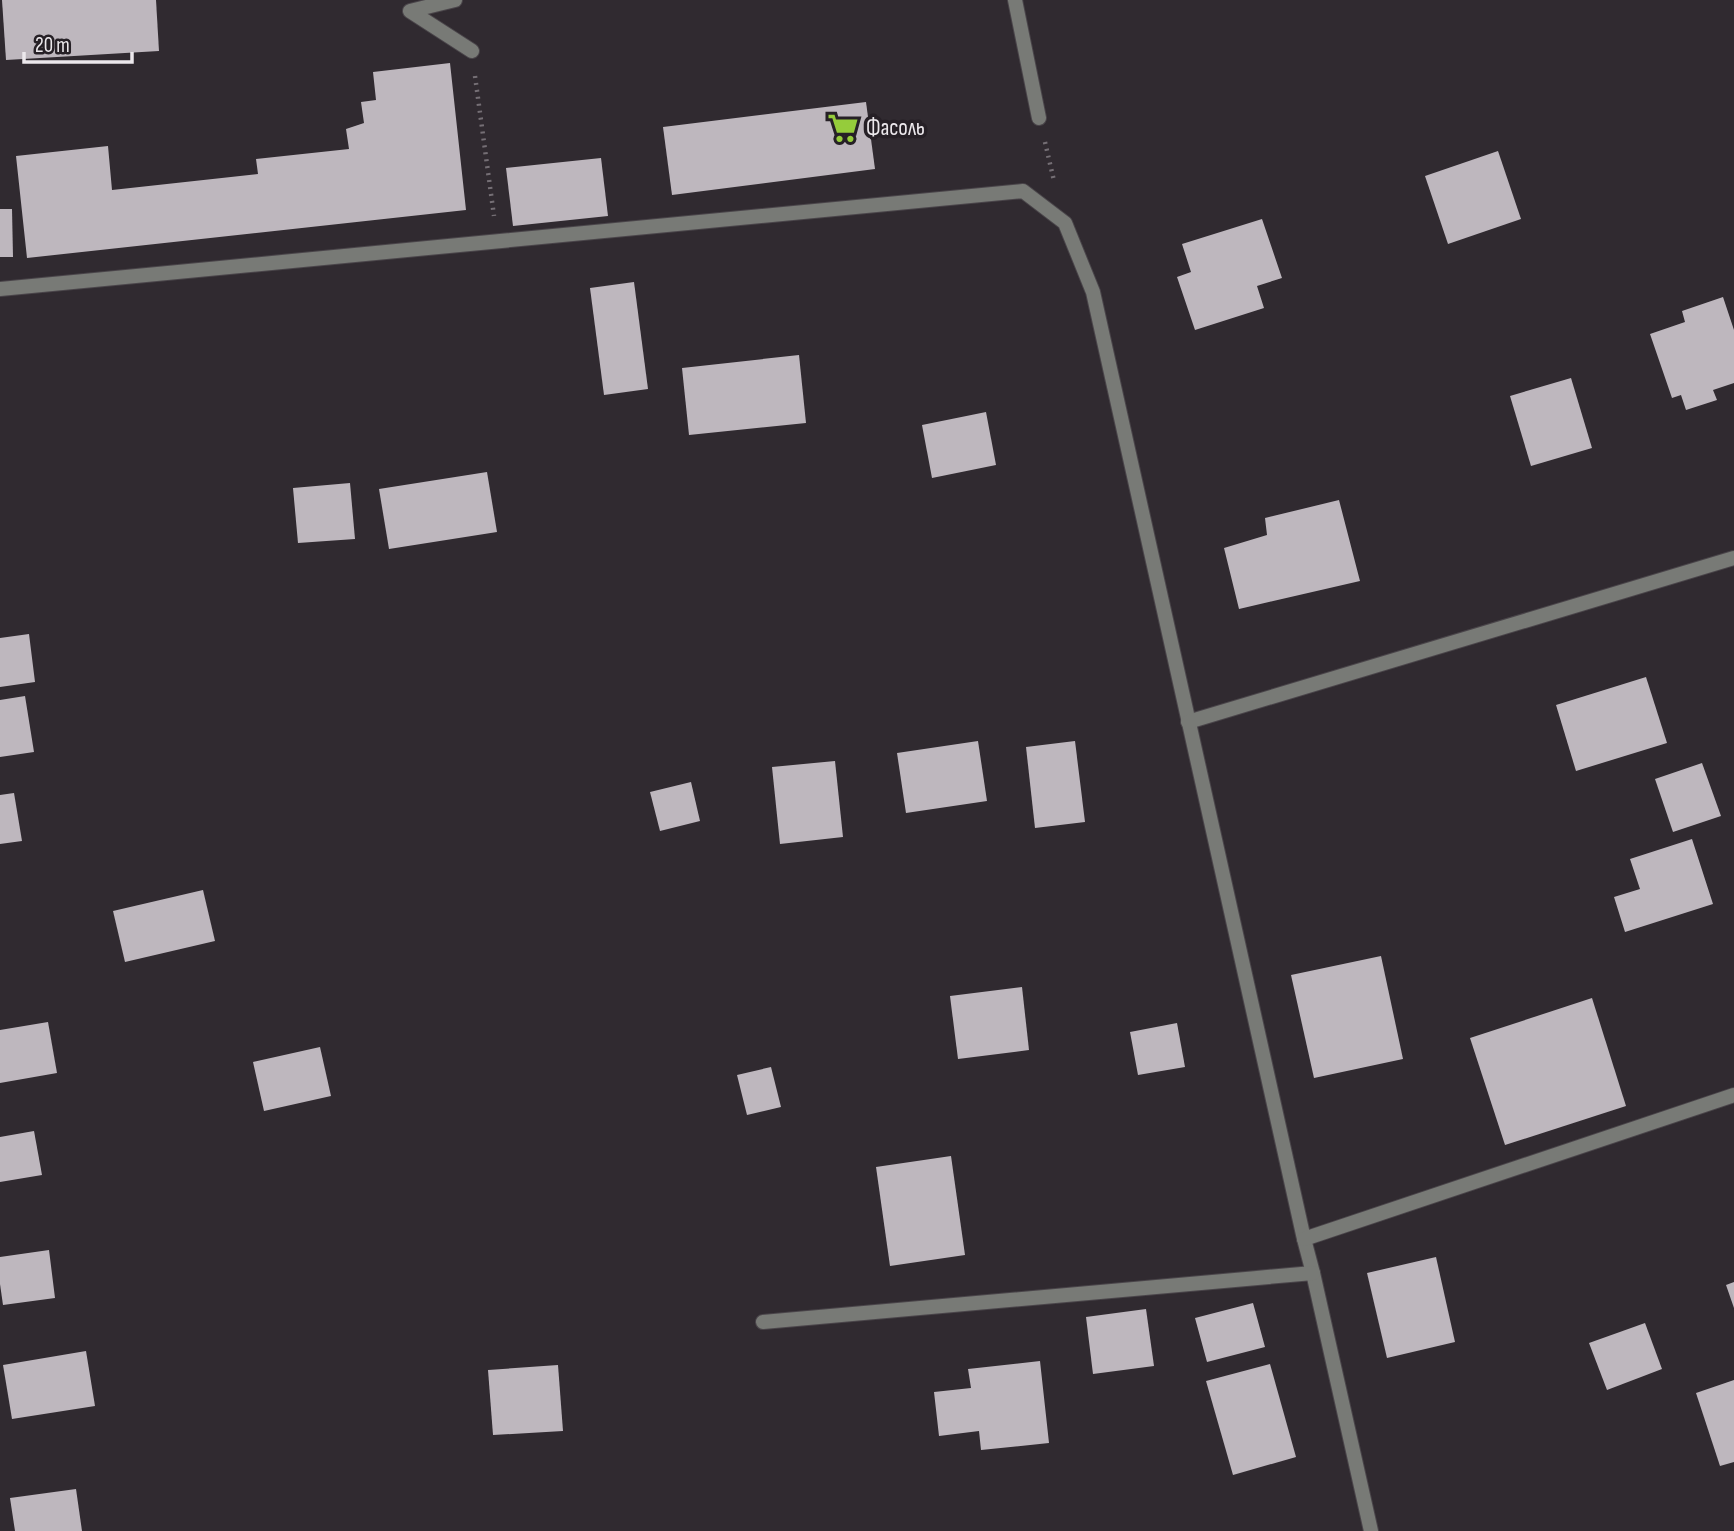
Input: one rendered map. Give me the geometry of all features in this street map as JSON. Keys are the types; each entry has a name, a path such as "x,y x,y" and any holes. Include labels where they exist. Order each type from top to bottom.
{"lane":[{"path":"455,0 410,11 472,51"},
{"path":"1015,0 1039,118"},
{"path":"0,289 1023,191 1065,223 1093,292 1371,1531"},
{"path":"1188,722 1734,558"},
{"path":"1304,1239 1734,1095"},
{"path":"764,1322 1313,1273"}],"path":[{"path":"472,51 497,241"},
{"path":"1039,118 1065,223"}],"building":[{"path":"2,0 156,0 159,51 6,60"},
{"path":"450,63 466,210 27,258 16,156 108,146 112,190 258,174 256,159 349,149 346,129 364,123 361,102 376,100 373,72"},
{"path":"866,102 875,169 672,195 663,127"},
{"path":"1498,151 1521,219 1448,244 1425,176"},
{"path":"601,158 608,216 513,226 506,168"},
{"path":"0,209 12,209 13,257 0,257"},
{"path":"1262,219 1282,278 1257,286 1264,308 1195,330 1177,277 1191,272 1182,244"},
{"path":"634,282 648,389 604,395 590,288"},
{"path":"1723,297 1734,330 1734,383 1713,390 1717,400 1686,410 1681,395 1672,398 1650,334 1685,322 1682,311"},
{"path":"799,355 806,423 689,435 682,368"},
{"path":"1571,378 1592,448 1531,466 1510,396"},
{"path":"986,412 996,465 932,478 922,425"},
{"path":"487,472 497,532 389,549 379,489"},
{"path":"350,483 355,539 298,543 293,488"},
{"path":"1339,500 1360,581 1239,609 1224,548 1267,535 1265,518"},
{"path":"29,634 35,682 0,687 0,638"},
{"path":"1646,677 1667,743 1576,771 1556,705"},
{"path":"25,696 34,752 0,757 0,700"},
{"path":"978,741 987,801 906,813 897,753"},
{"path":"1075,741 1085,822 1035,828 1026,747"},
{"path":"835,761 843,837 780,844 772,767"},
{"path":"1702,763 1721,816 1673,832 1655,779"},
{"path":"691,782 700,821 660,831 650,792"},
{"path":"14,793 22,841 0,844 0,795"},
{"path":"1692,839 1713,904 1625,932 1614,897 1640,889 1630,859"},
{"path":"203,890 215,941 125,962 113,911"},
{"path":"1381,956 1403,1059 1314,1078 1291,975"},
{"path":"1022,987 1029,1050 958,1059 950,996"},
{"path":"1592,998 1626,1106 1505,1145 1470,1038"},
{"path":"48,1022 57,1073 0,1083 0,1030"},
{"path":"1177,1023 1185,1067 1138,1075 1130,1032"},
{"path":"320,1047 331,1096 264,1111 253,1062"},
{"path":"771,1067 781,1107 747,1115 737,1075"},
{"path":"34,1131 42,1175 0,1182 0,1137"},
{"path":"951,1156 965,1255 890,1266 876,1167"},
{"path":"49,1250 55,1298 3,1305 0,1257"},
{"path":"1436,1257 1455,1342 1387,1358 1367,1273"},
{"path":"1734,1282 1734,1308 1726,1285"},
{"path":"1253,1303 1265,1347 1207,1362 1195,1318"},
{"path":"1146,1309 1154,1366 1093,1374 1086,1317"},
{"path":"1645,1323 1662,1369 1607,1390 1589,1343"},
{"path":"86,1351 95,1406 12,1419 3,1365"},
{"path":"1040,1361 1049,1443 981,1450 979,1431 939,1436 934,1392 971,1388 968,1369"},
{"path":"1270,1364 1296,1457 1233,1475 1206,1381"},
{"path":"558,1365 563,1431 493,1435 488,1370"},
{"path":"1734,1380 1734,1462 1720,1466 1696,1393"},
{"path":"76,1489 82,1531 15,1531 10,1498"}],"place":[{"name":"Фасоль","path":"843,128"}]}
